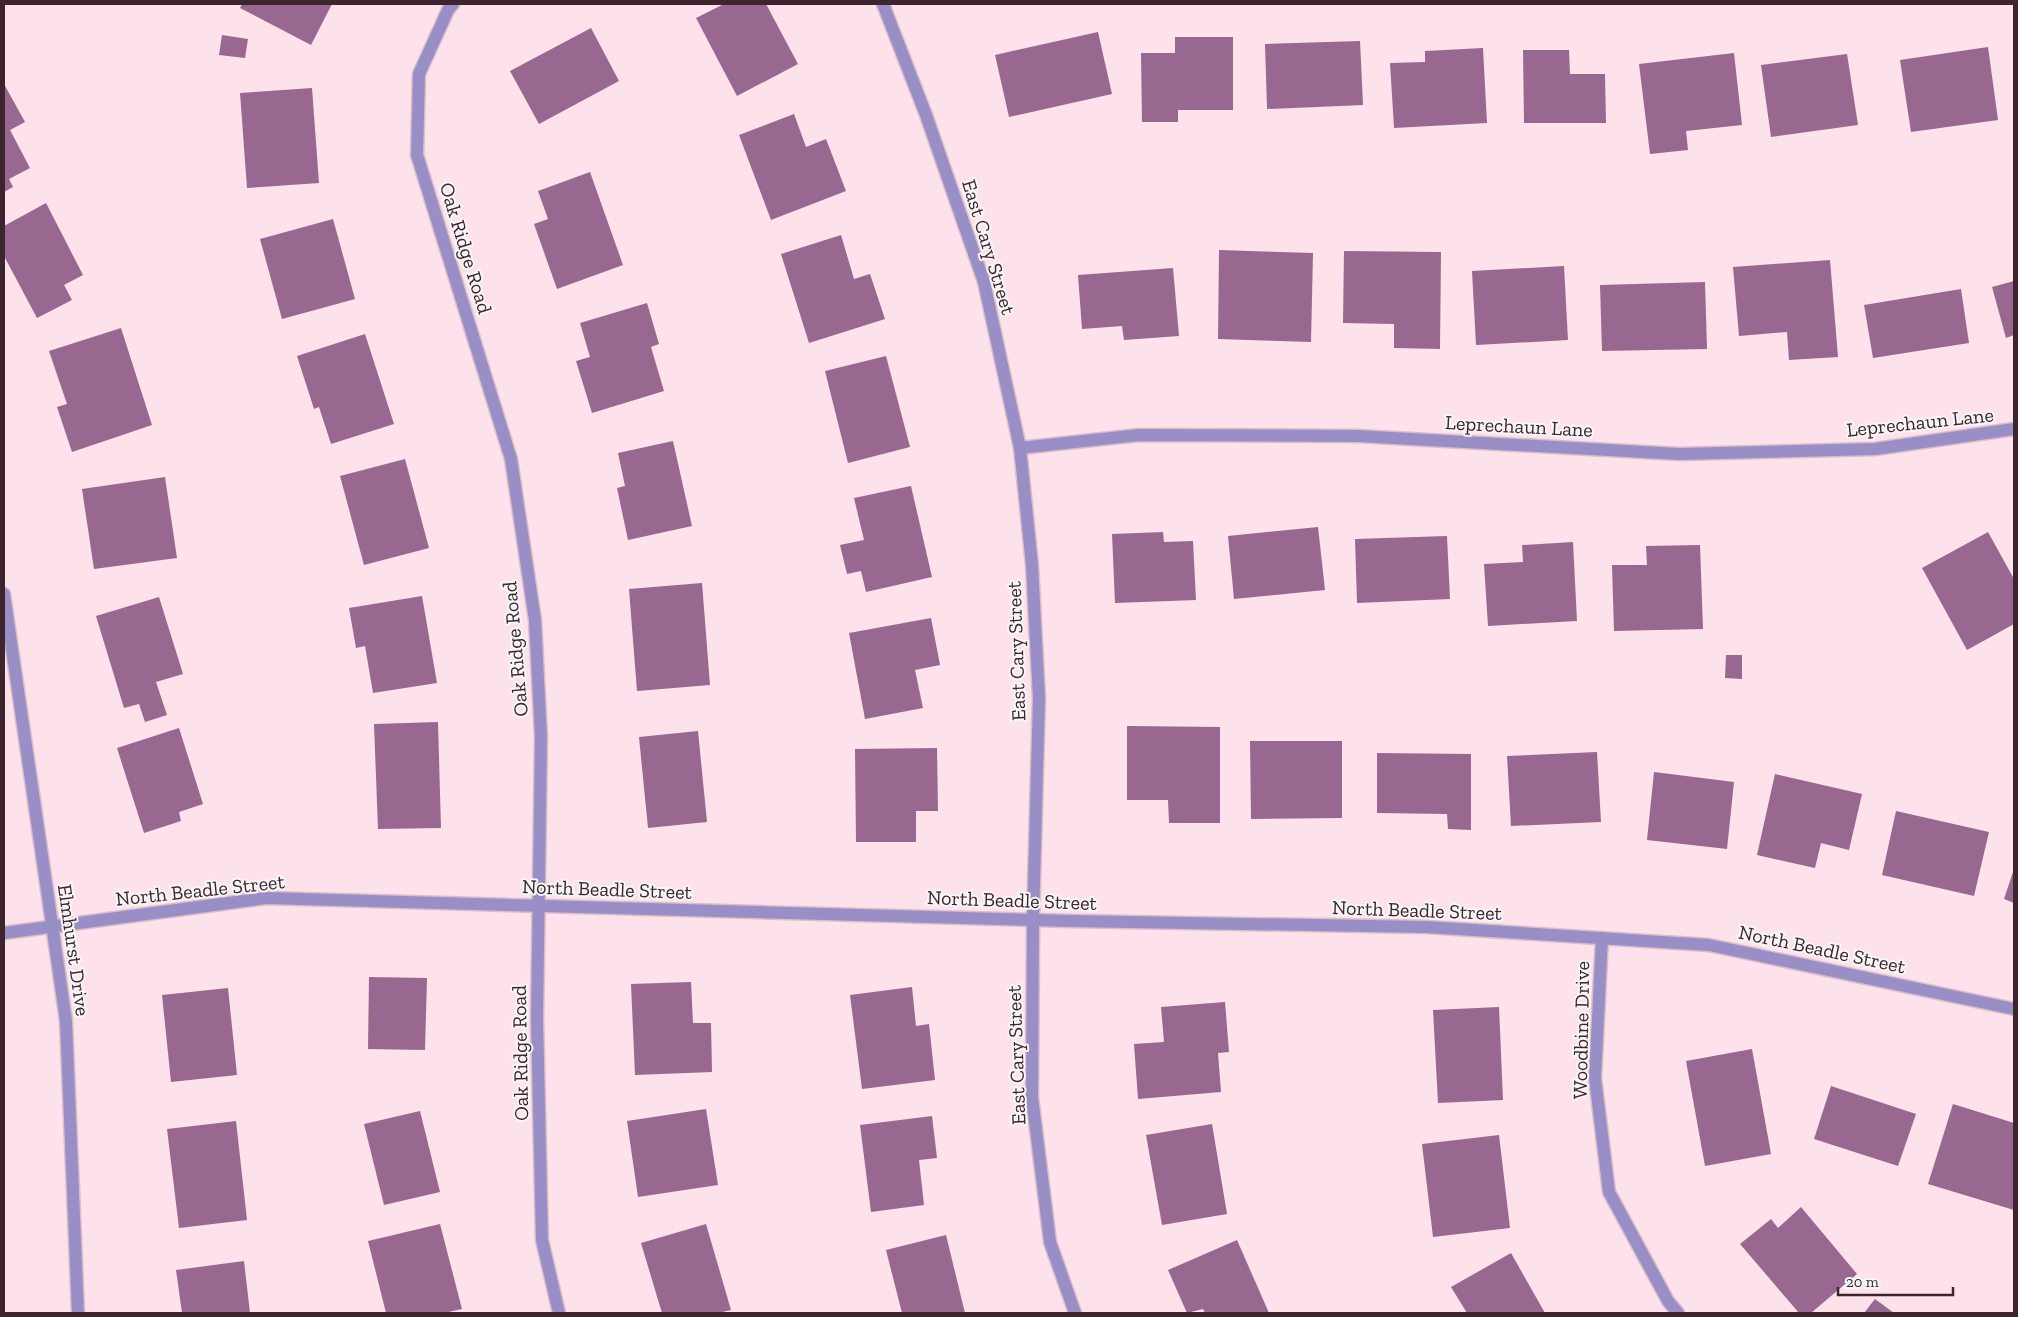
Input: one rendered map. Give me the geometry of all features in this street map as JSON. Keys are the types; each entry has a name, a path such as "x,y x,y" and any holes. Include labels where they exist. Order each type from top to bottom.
{"street":[{"name":"Oak Ridge Road","path":"453,4 448,10 419,74 417,155 511,459 535,620 541,737 537,1020 542,1240 559,1313"},
{"name":"East Cary Street","path":"883,4 926,115 984,282 1020,448 1032,565 1039,698 1033,919 1032,1097 1050,1242 1075,1313"},
{"name":"Leprechaun Lane","path":"1020,448 1138,435 1358,436 1679,454 1875,449 2014,429"},
{"name":"Elmhurst Drive","path":"4,594 66,1020 78,1313"},
{"name":"North Beadle Street","path":"4,933 266,898 1033,919 1426,927 1709,945 2014,1009"},
{"name":"Woodbine Drive","path":"1602,938 1595,1078 1609,1192 1668,1301 1678,1313"}],"building":[{"path":"242,4 332,4 311,45 240,8"},
{"path":"724,4 766,4 798,64 737,96 696,18"},
{"path":"591,28 619,81 539,124 510,71"},
{"path":"1098,32 1112,94 1009,117 995,55"},
{"path":"222,35 248,39 245,58 219,55"},
{"path":"1175,37 1233,37 1233,110 1178,110 1178,122 1142,122 1141,53 1175,53"},
{"path":"1360,41 1363,105 1267,109 1265,44"},
{"path":"1988,47 1998,120 1911,132 1900,60"},
{"path":"1483,48 1487,123 1394,128 1390,63 1425,62 1425,51"},
{"path":"1523,50 1569,50 1570,74 1605,74 1606,123 1524,123"},
{"path":"1734,53 1742,125 1686,131 1688,150 1650,154 1639,64"},
{"path":"1847,54 1858,125 1771,137 1761,65"},
{"path":"4,84 25,122 10,130 30,168 9,179 13,187 4,192"},
{"path":"312,88 319,183 247,188 240,93"},
{"path":"794,114 806,147 826,139 846,191 771,220 739,135"},
{"path":"590,172 623,265 557,289 534,224 548,219 538,191"},
{"path":"46,203 83,275 64,285 72,300 37,318 4,256 4,226"},
{"path":"333,219 355,299 282,319 260,239"},
{"path":"841,235 854,279 870,274 885,319 809,343 781,254"},
{"path":"1219,250 1313,253 1311,342 1218,339"},
{"path":"1344,251 1441,252 1440,349 1394,348 1394,324 1343,323"},
{"path":"1830,260 1838,357 1789,360 1787,332 1739,336 1733,267"},
{"path":"1564,266 1568,340 1476,345 1472,271"},
{"path":"1173,268 1179,336 1124,340 1122,326 1082,329 1078,275"},
{"path":"2014,281 2014,335 2006,338 1992,287"},
{"path":"1705,282 1707,349 1602,351 1600,285"},
{"path":"1961,289 1969,343 1873,358 1864,305"},
{"path":"647,303 659,344 651,347 664,391 592,413 576,361 590,357 580,323"},
{"path":"121,328 152,425 72,452 57,407 67,404 49,351"},
{"path":"365,334 394,424 331,444 319,407 314,409 297,356"},
{"path":"886,356 910,447 848,463 825,371"},
{"path":"673,441 692,526 628,540 617,488 625,486 618,453"},
{"path":"405,459 429,548 364,565 340,476"},
{"path":"165,477 177,558 94,569 82,489"},
{"path":"911,486 932,577 866,592 861,571 847,574 840,545 864,540 854,498"},
{"path":"1318,527 1325,590 1234,599 1228,536"},
{"path":"1163,532 1164,542 1193,541 1196,600 1115,603 1112,534"},
{"path":"1988,532 2014,579 2014,624 1967,650 1922,568"},
{"path":"1447,536 1450,599 1357,603 1355,539"},
{"path":"1573,542 1577,621 1488,626 1484,564 1523,562 1522,545"},
{"path":"1700,545 1703,629 1614,631 1612,565 1647,565 1646,546"},
{"path":"702,583 710,685 637,691 629,589"},
{"path":"422,596 437,683 373,693 365,646 356,648 349,608"},
{"path":"159,597 183,674 156,682 167,715 145,722 139,704 124,708 96,616"},
{"path":"931,618 940,665 915,670 923,708 865,719 849,633"},
{"path":"1726,655 1742,655 1742,679 1725,678"},
{"path":"438,722 441,828 378,829 374,724"},
{"path":"1127,726 1220,727 1220,823 1169,823 1168,800 1127,800"},
{"path":"179,728 203,804 179,812 181,821 144,833 117,748"},
{"path":"698,731 707,822 648,828 639,737"},
{"path":"1250,741 1342,741 1342,818 1251,819"},
{"path":"937,748 938,811 916,811 916,842 856,842 855,749"},
{"path":"1597,752 1601,822 1511,826 1507,756"},
{"path":"1377,753 1471,754 1471,830 1448,829 1447,814 1377,813"},
{"path":"1654,772 1734,782 1727,849 1647,840"},
{"path":"1775,774 1862,794 1849,850 1821,843 1815,868 1757,855"},
{"path":"1896,811 1989,832 1974,896 1882,875"},
{"path":"2014,869 2014,903 2004,899"},
{"path":"369,977 427,978 425,1050 368,1049"},
{"path":"691,982 693,1023 711,1023 712,1072 635,1075 631,984"},
{"path":"912,987 916,1026 929,1024 935,1080 862,1089 850,995"},
{"path":"228,988 237,1075 171,1082 162,995"},
{"path":"1225,1002 1229,1052 1218,1053 1221,1092 1138,1099 1134,1044 1164,1042 1161,1007"},
{"path":"1499,1007 1503,1100 1438,1103 1433,1010"},
{"path":"1752,1049 1771,1154 1705,1166 1686,1061"},
{"path":"1831,1086 1916,1114 1898,1166 1814,1139"},
{"path":"1953,1104 2014,1123 2014,1210 1928,1184"},
{"path":"706,1109 718,1185 638,1197 627,1121"},
{"path":"420,1111 440,1192 384,1205 364,1124"},
{"path":"932,1116 937,1158 919,1160 924,1205 871,1212 860,1125"},
{"path":"236,1121 247,1220 179,1228 167,1129"},
{"path":"1212,1124 1227,1214 1162,1225 1146,1135"},
{"path":"1499,1135 1510,1228 1433,1237 1422,1144"},
{"path":"1801,1207 1857,1274 1811,1313 1799,1313 1740,1244 1771,1219 1778,1228"},
{"path":"440,1224 462,1309 444,1313 386,1313 368,1241"},
{"path":"706,1224 731,1310 718,1313 662,1313 641,1243"},
{"path":"946,1235 965,1313 902,1313 886,1250"},
{"path":"1237,1240 1269,1313 1205,1313 1203,1309 1187,1313 1168,1270"},
{"path":"1511,1253 1545,1313 1467,1313 1451,1287"},
{"path":"244,1261 250,1313 182,1313 176,1270"},
{"path":"1875,1299 1894,1313 1864,1313"}]}
